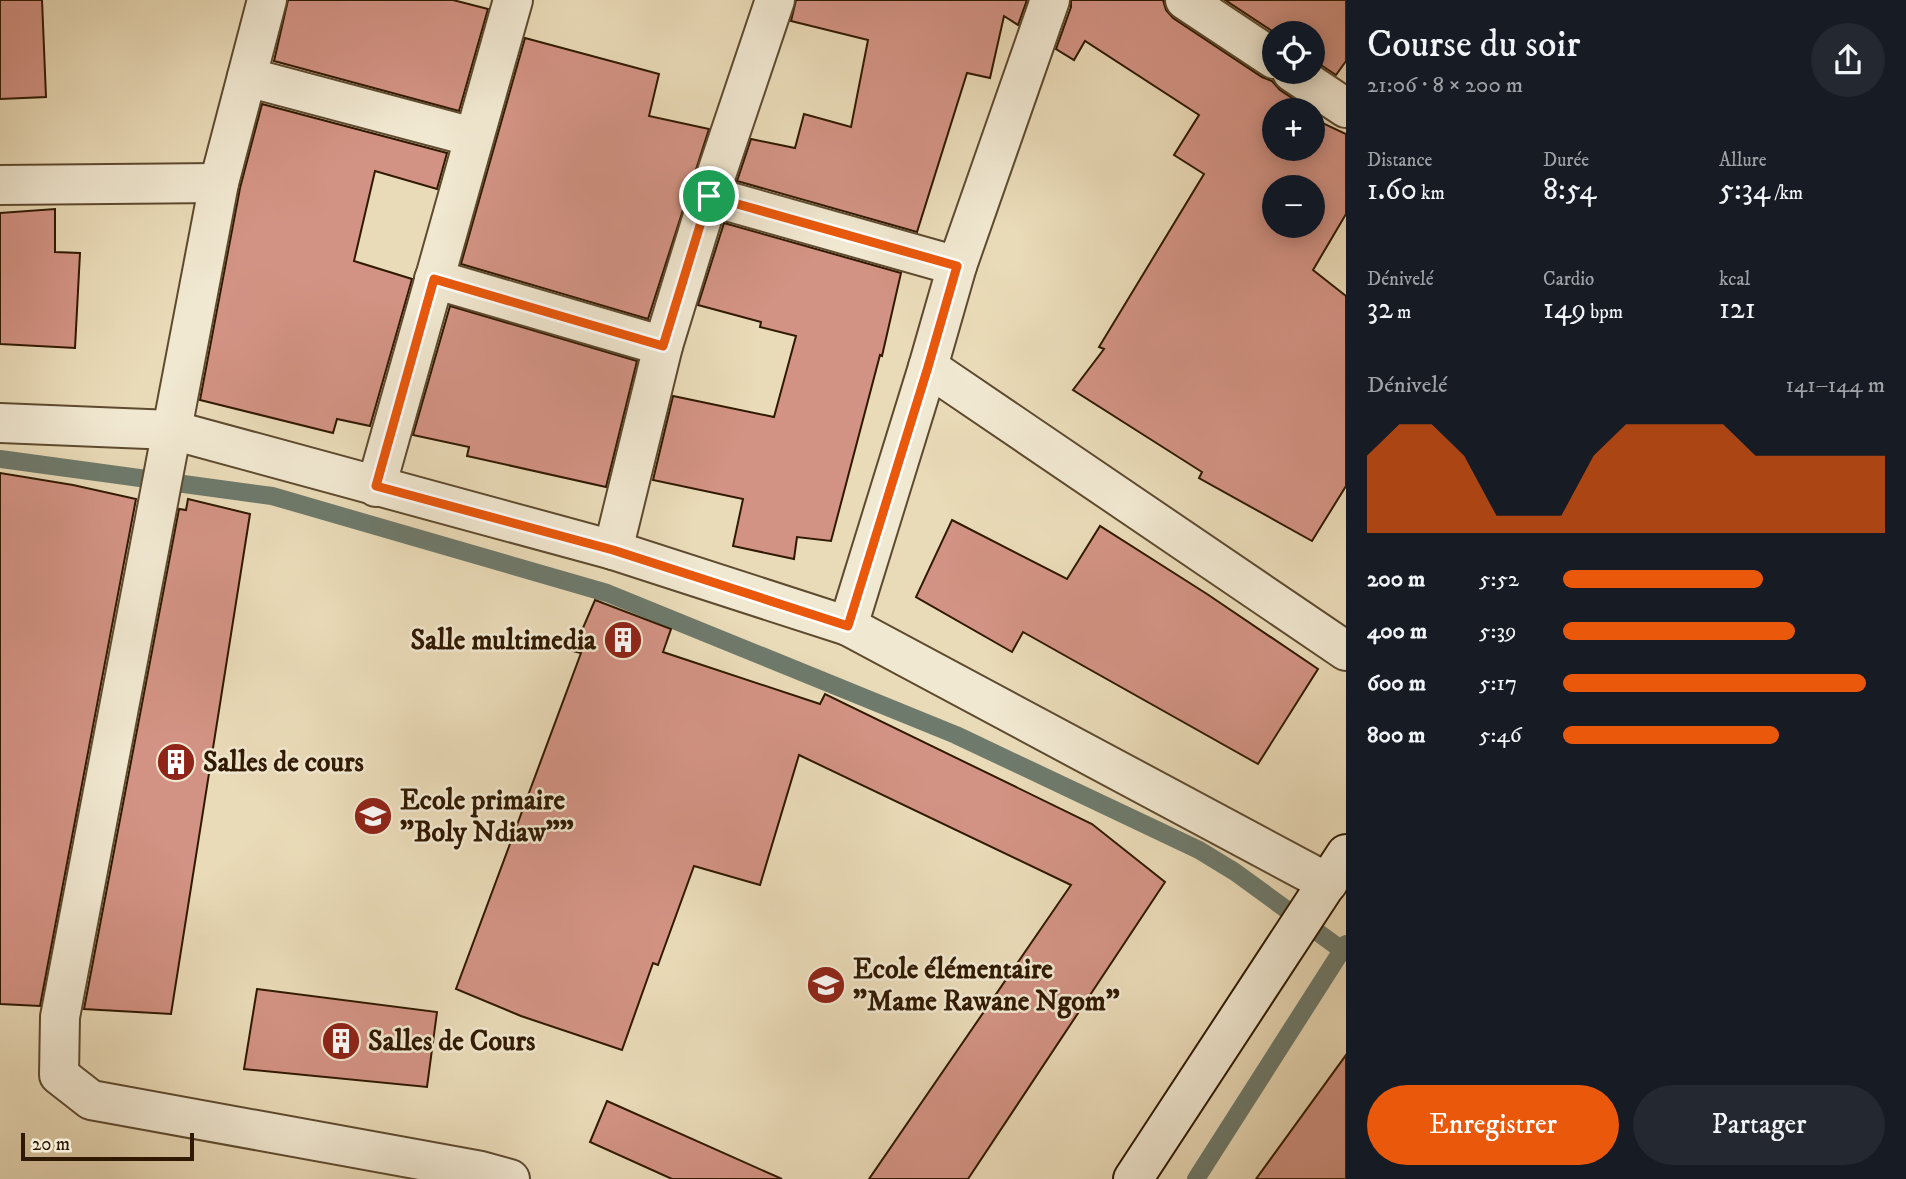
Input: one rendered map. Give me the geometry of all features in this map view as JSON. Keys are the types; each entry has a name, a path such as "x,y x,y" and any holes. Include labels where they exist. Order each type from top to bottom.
{"street":[{"path":"267,0 219,183 60,1017 59,1075 91,1100 481,1171 510,1179"},
{"path":"376,486 513,0"},
{"path":"613,550 663,346 709,196 775,0"},
{"path":"848,626 957,266 1050,0"},
{"path":"1185,0 1262,52"},
{"path":"247,77 473,137"},
{"path":"1310,84 1346,108"},
{"path":"0,185 219,183"},
{"path":"709,196 957,266"},
{"path":"434,279 663,346"},
{"path":"928,367 1346,651"},
{"path":"0,422 172,430 613,550 848,626 1337,869 1133,1179"}],"building":[{"path":"0,0 42,0 46,97 0,99"},
{"path":"288,0 453,0 488,9 459,111 274,61"},
{"path":"796,0 1027,0 1018,25 1004,16 990,78 967,73 917,232 737,181 751,139 795,148 804,114 851,127 868,40 791,21"},
{"path":"1071,0 1163,0 1166,10 1173,18 1262,77 1262,84 1275,84 1292,98 1262,98 1262,161 1325,161 1325,124 1346,134 1346,214 1313,270 1346,296 1346,486 1312,541 1199,478 1202,472 1073,390 1104,349 1099,347 1204,174 1174,155 1199,115 1085,41 1074,60 1056,49"},
{"path":"1225,0 1346,0 1346,61 1336,75 1325,68 1325,21 1262,21 1262,24"},
{"path":"525,38 659,74 649,116 709,129 648,319 461,264"},
{"path":"262,104 447,153 437,189 375,171 354,261 412,279 370,426 337,419 333,433 200,400 240,188"},
{"path":"55,209 55,252 80,253 75,348 0,344 0,213"},
{"path":"724,223 901,273 882,356 880,355 831,541 797,537 794,559 733,546 743,499 653,480 673,396 774,417 796,336 760,327 761,322 698,305"},
{"path":"450,306 637,361 606,487 467,456 469,447 413,435"},
{"path":"0,473 136,499 40,1006 0,1004"},
{"name":"Salles de cours","path":"188,499 250,514 171,1014 84,1009 179,509 186,510"},
{"path":"952,520 1067,579 1100,526 1318,669 1258,764 1023,632 1012,652 916,597"},
{"path":"595,600 671,629 663,652 820,704 825,694 1092,824 1165,882 968,1179 869,1179 1071,885 799,755 760,885 694,866 658,965 653,963 622,1050 521,1016 456,989 581,653 573,651"},
{"name":"Salles de Cours","path":"257,989 437,1012 427,1087 244,1069"},
{"path":"1346,1055 1346,1179 1256,1179"},
{"path":"607,1101 782,1179 672,1179 590,1142"}],"waterway":[{"path":"0,459 272,496 607,593 956,735 1199,850 1235,872 1342,950"},
{"path":"1196,1179 1346,944"}],"place":[{"name":"Salle multimedia","path":"623,640"},
{"name":"Salles de cours","path":"176,762"},
{"name":"Ecole primaire \"Boly Ndiaw\"\"","path":"373,816"},
{"name":"Ecole élémentaire \"Mame Rawane Ngom\"","path":"826,985"},
{"name":"Salles de Cours","path":"341,1041"}],"route":[{"path":"709,196 957,266 848,626 613,550 376,486 434,279 663,346 709,196"}]}
